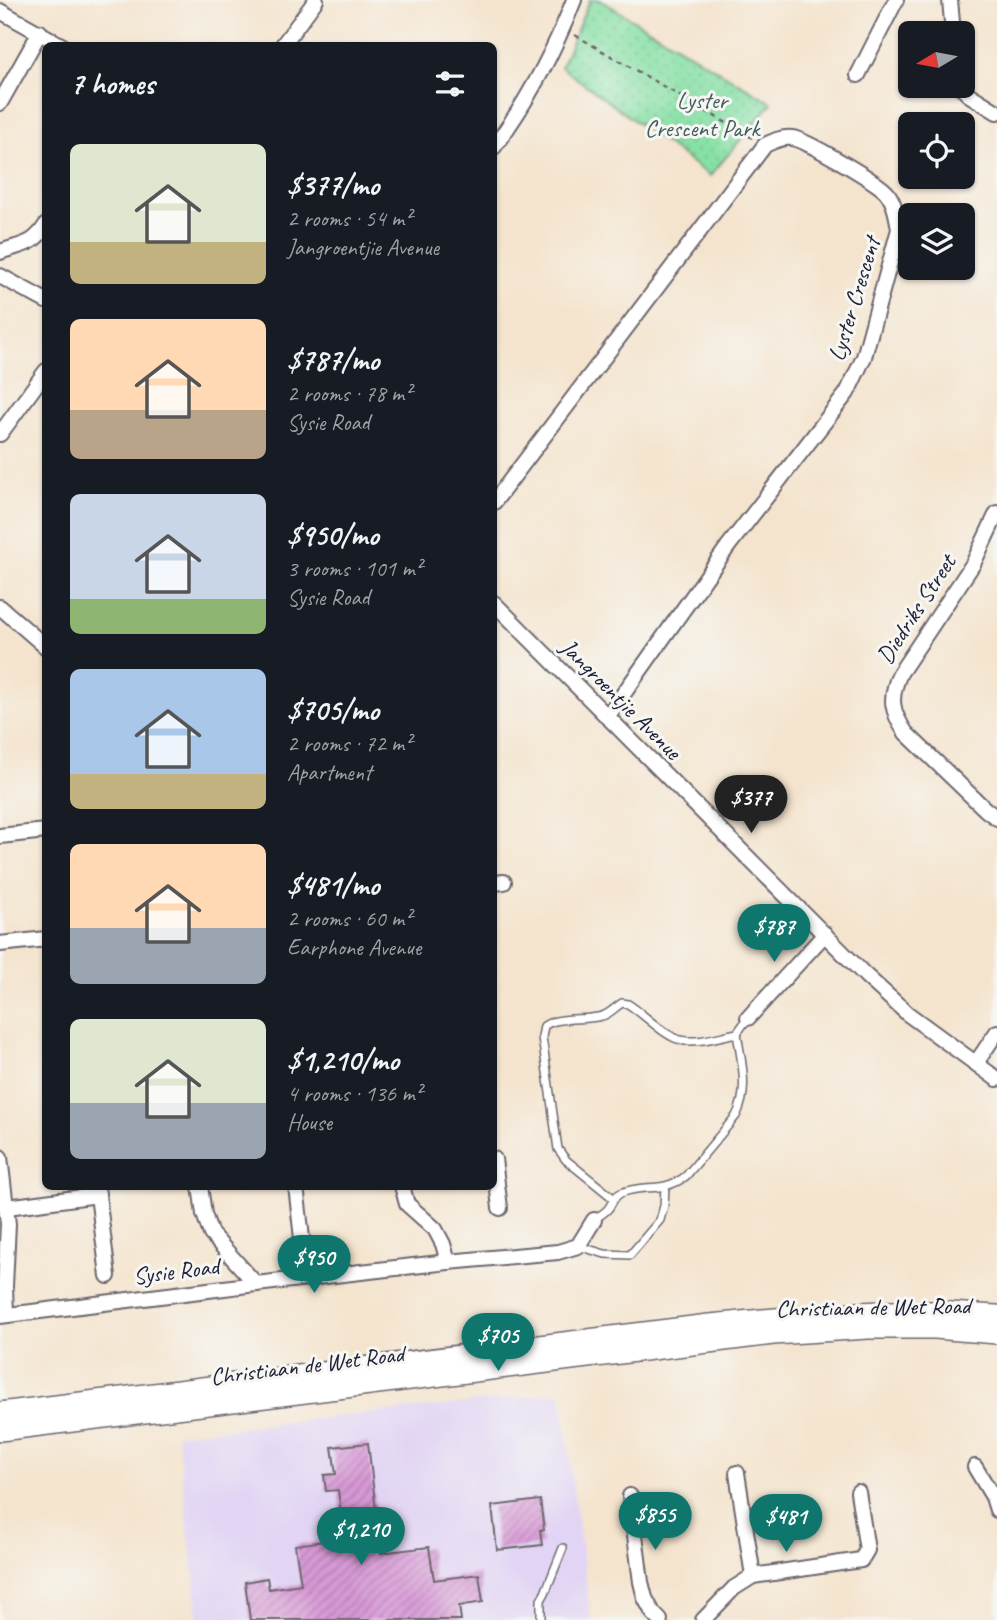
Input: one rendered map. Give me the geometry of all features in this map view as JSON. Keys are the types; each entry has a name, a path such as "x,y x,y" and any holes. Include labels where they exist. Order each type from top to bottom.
{"main road":[{"name":"Christiaan de Wet Road","path":"0,1413 796,1316 932,1312 997,1317"},
{"name":"Christiaan de Wet Road","path":"0,1430 773,1334 868,1328 935,1328 997,1333"}],"street":[{"path":"285,42 316,0"},
{"path":"497,143 532,91 574,0"},
{"path":"859,75 896,0"},
{"path":"950,0 952,21"},
{"path":"0,11 56,42"},
{"path":"0,103 40,32"},
{"path":"975,98 997,111"},
{"name":"Lyster Crescent","path":"607,718 729,545 847,393 864,357 869,339 899,229 892,201 878,185 800,140 783,138 765,145"},
{"path":"497,498 765,145"},
{"path":"0,253 31,243 42,231"},
{"path":"0,276 42,299"},
{"path":"0,434 42,383"},
{"name":"Diedriks Street","path":"997,513 973,564 900,673 894,685 892,701 898,721 906,733 997,818"},
{"path":"0,607 42,644"},
{"name":"Jangroentjie Avenue","path":"497,607 866,976 908,1014 997,1079"},
{"path":"0,836 42,831"},
{"path":"748,1018 825,934"},
{"path":"0,944 42,939"},
{"path":"975,1063 997,1032"},
{"path":"0,1157 8,1233 3,1316"},
{"path":"497,1184 500,1208"},
{"path":"201,1190 204,1214 211,1234 256,1284"},
{"path":"296,1190 304,1256"},
{"path":"403,1190 407,1204 435,1229 448,1262"},
{"path":"7,1207 98,1191 108,1276"},
{"path":"578,1245 594,1220"},
{"name":"Sysie Road","path":"3,1316 256,1284 558,1252 578,1245"},
{"path":"975,1467 993,1497 997,1510"},
{"path":"737,1473 753,1576"},
{"path":"702,1620 734,1588 753,1576 861,1560 867,1550 858,1492"},
{"path":"630,1496 641,1582 645,1598 660,1620"}],"lane":[{"path":"613,1198 566,1160 558,1149 542,1037 544,1026 549,1022 604,1016 622,1003 628,1004 680,1040 699,1040 737,1032 748,1018"},
{"path":"594,1220 608,1210 613,1198 630,1191 665,1187 678,1182 687,1175 736,1116 742,1105 744,1091 737,1032"},
{"path":"578,1245 605,1254 630,1255 660,1220 665,1187"},
{"path":"541,1620 541,1601 563,1548"}],"path":[{"path":"563,28 765,145"}],"shaded area":[{"path":"561,1393 591,1620 199,1620 177,1434"}],"green space":[{"name":"Lyster Crescent Park","path":"590,0 600,0 772,103 710,176 561,67"}],"building":[{"path":"368,1443 381,1553 429,1547 434,1580 479,1574 483,1602 459,1606 461,1620 250,1620 245,1582 267,1578 269,1589 301,1584 295,1545 347,1538 338,1490 326,1491 324,1475 336,1474 332,1447"},
{"path":"540,1500 544,1530 540,1530 542,1545 497,1550 492,1506"}]}
